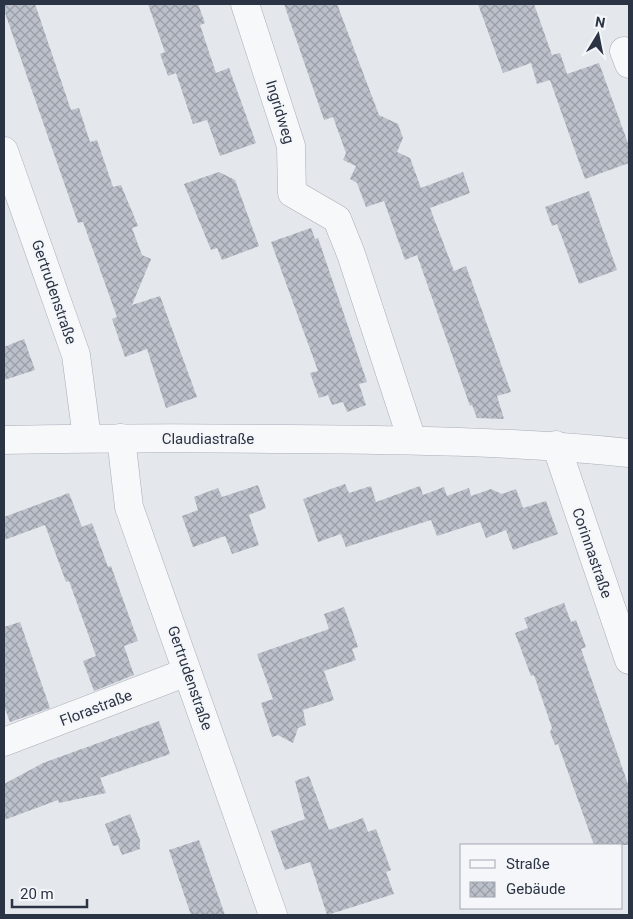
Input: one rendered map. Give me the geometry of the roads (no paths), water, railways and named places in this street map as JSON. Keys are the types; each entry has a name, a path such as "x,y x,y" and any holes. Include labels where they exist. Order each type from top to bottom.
{"street":[{"name":"Ingridweg","path":"245,4 292,146 292,193 337,219 352,254 412,440"},
{"name":"Gertrudenstraße","path":"4,151 76,355 87,438"},
{"name":"Claudiastraße","path":"4,440 87,438 412,440 556,445 629,453"},
{"name":"Gertrudenstraße","path":"121,438 129,507 273,915"},
{"name":"Corinnastraße","path":"556,445 629,660"},
{"name":"Florastraße","path":"4,742 187,672"}]}
